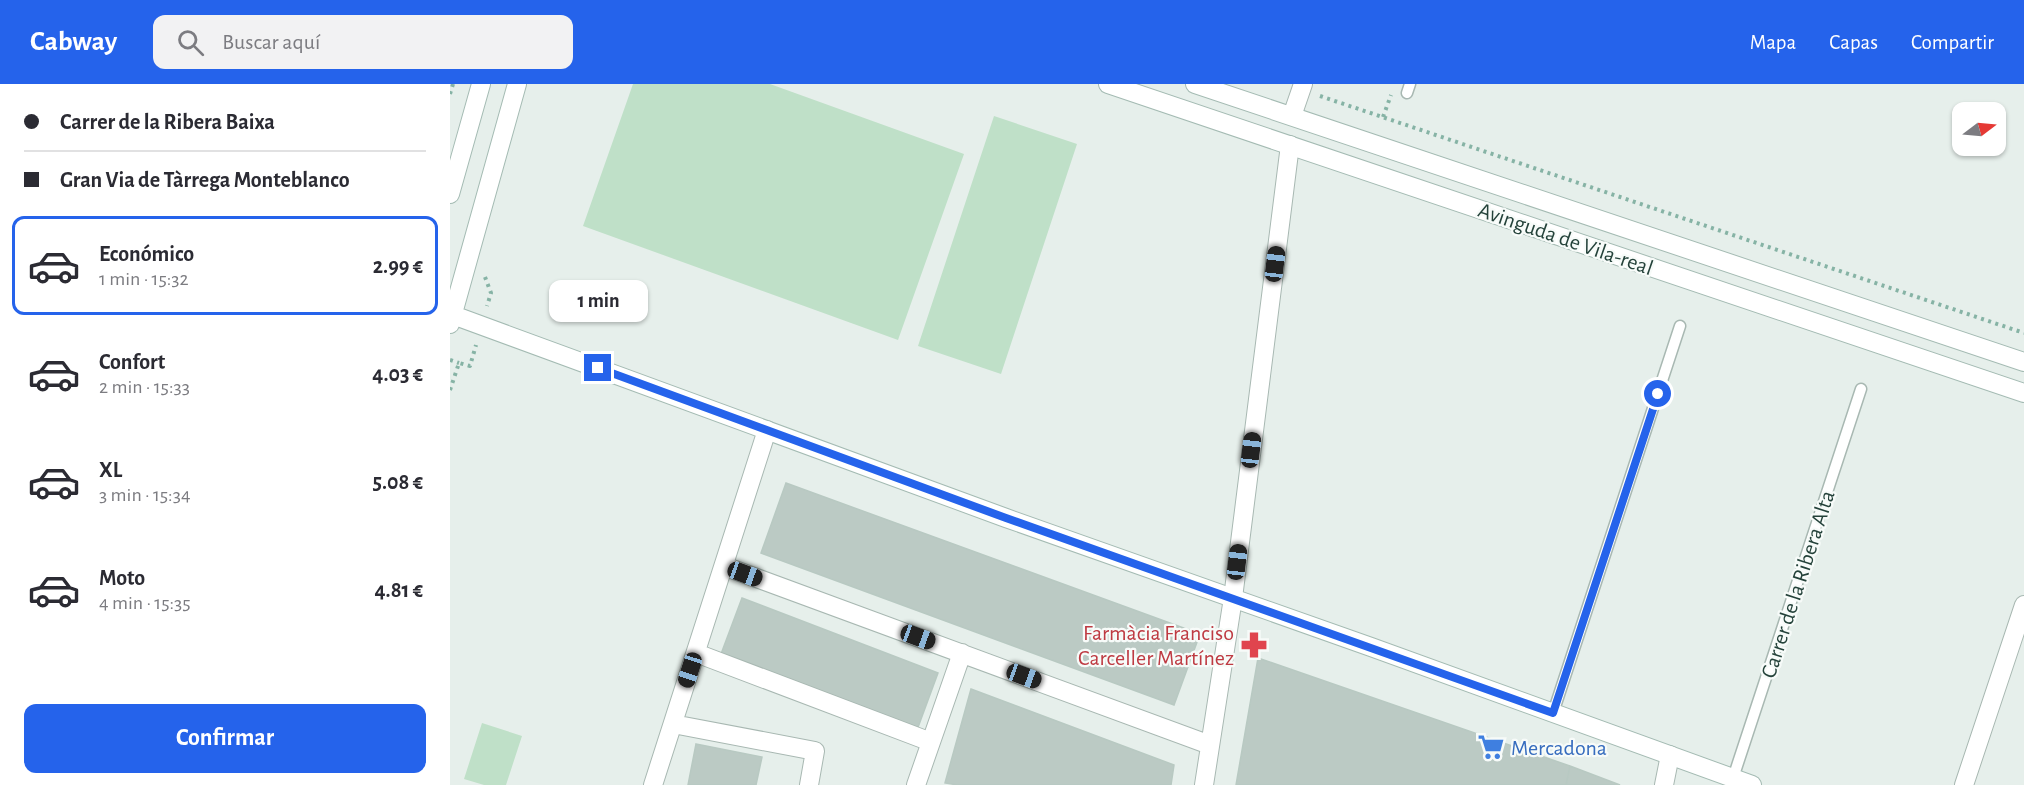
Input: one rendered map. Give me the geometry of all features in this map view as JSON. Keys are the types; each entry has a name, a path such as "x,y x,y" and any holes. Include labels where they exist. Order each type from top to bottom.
{"street":[{"path":"450,194 481,84"},
{"path":"517,84 451,318 1752,785"},
{"name":"Avinguda de Vila-real","path":"1108,84 2024,393"},
{"name":"Avinguda de Vila-real","path":"1195,84 2024,362"},
{"path":"1292,116 1302,87"},
{"path":"1204,785 1233,597 1290,145"},
{"path":"653,785 767,430"},
{"path":"724,566 1210,745"},
{"path":"1964,785 2024,605"},
{"path":"696,653 931,742"},
{"path":"916,785 962,653"},
{"path":"673,724 816,751 809,785"},
{"path":"1664,785 1670,755"}],"lane":[{"path":"1553,713 1680,326"},
{"name":"Carrer de la Ribera Alta","path":"1733,778 1861,389"}],"path":[{"path":"450,94 453,84"},
{"path":"1383,117 1395,84"},
{"path":"1302,87 1383,117 2024,333"},
{"path":"450,360 459,363"}],"green space":[{"path":"633,84 770,84 964,154 898,340 583,226"},
{"path":"994,116 1077,144 1001,374 918,346"},
{"path":"482,723 522,736 506,785 484,785 464,779"}],"building":[{"path":"786,483 1200,634 1174,705 761,553"},
{"path":"742,598 938,673 917,730 721,654"},
{"path":"1258,658 1570,766 1566,785 1236,785"},
{"path":"971,689 1174,765 1171,785 958,785 945,783"},
{"path":"696,744 762,757 756,785 688,785"},
{"path":"1570,766 1620,785 1566,785"}],"place":[{"name":"Farmàcia Franciso Carceller Martínez","path":"1254,645"},
{"name":"Mercadona","path":"1491,747"}],"route":[{"path":"598,368 1006,518 1553,713 1658,394"}]}
